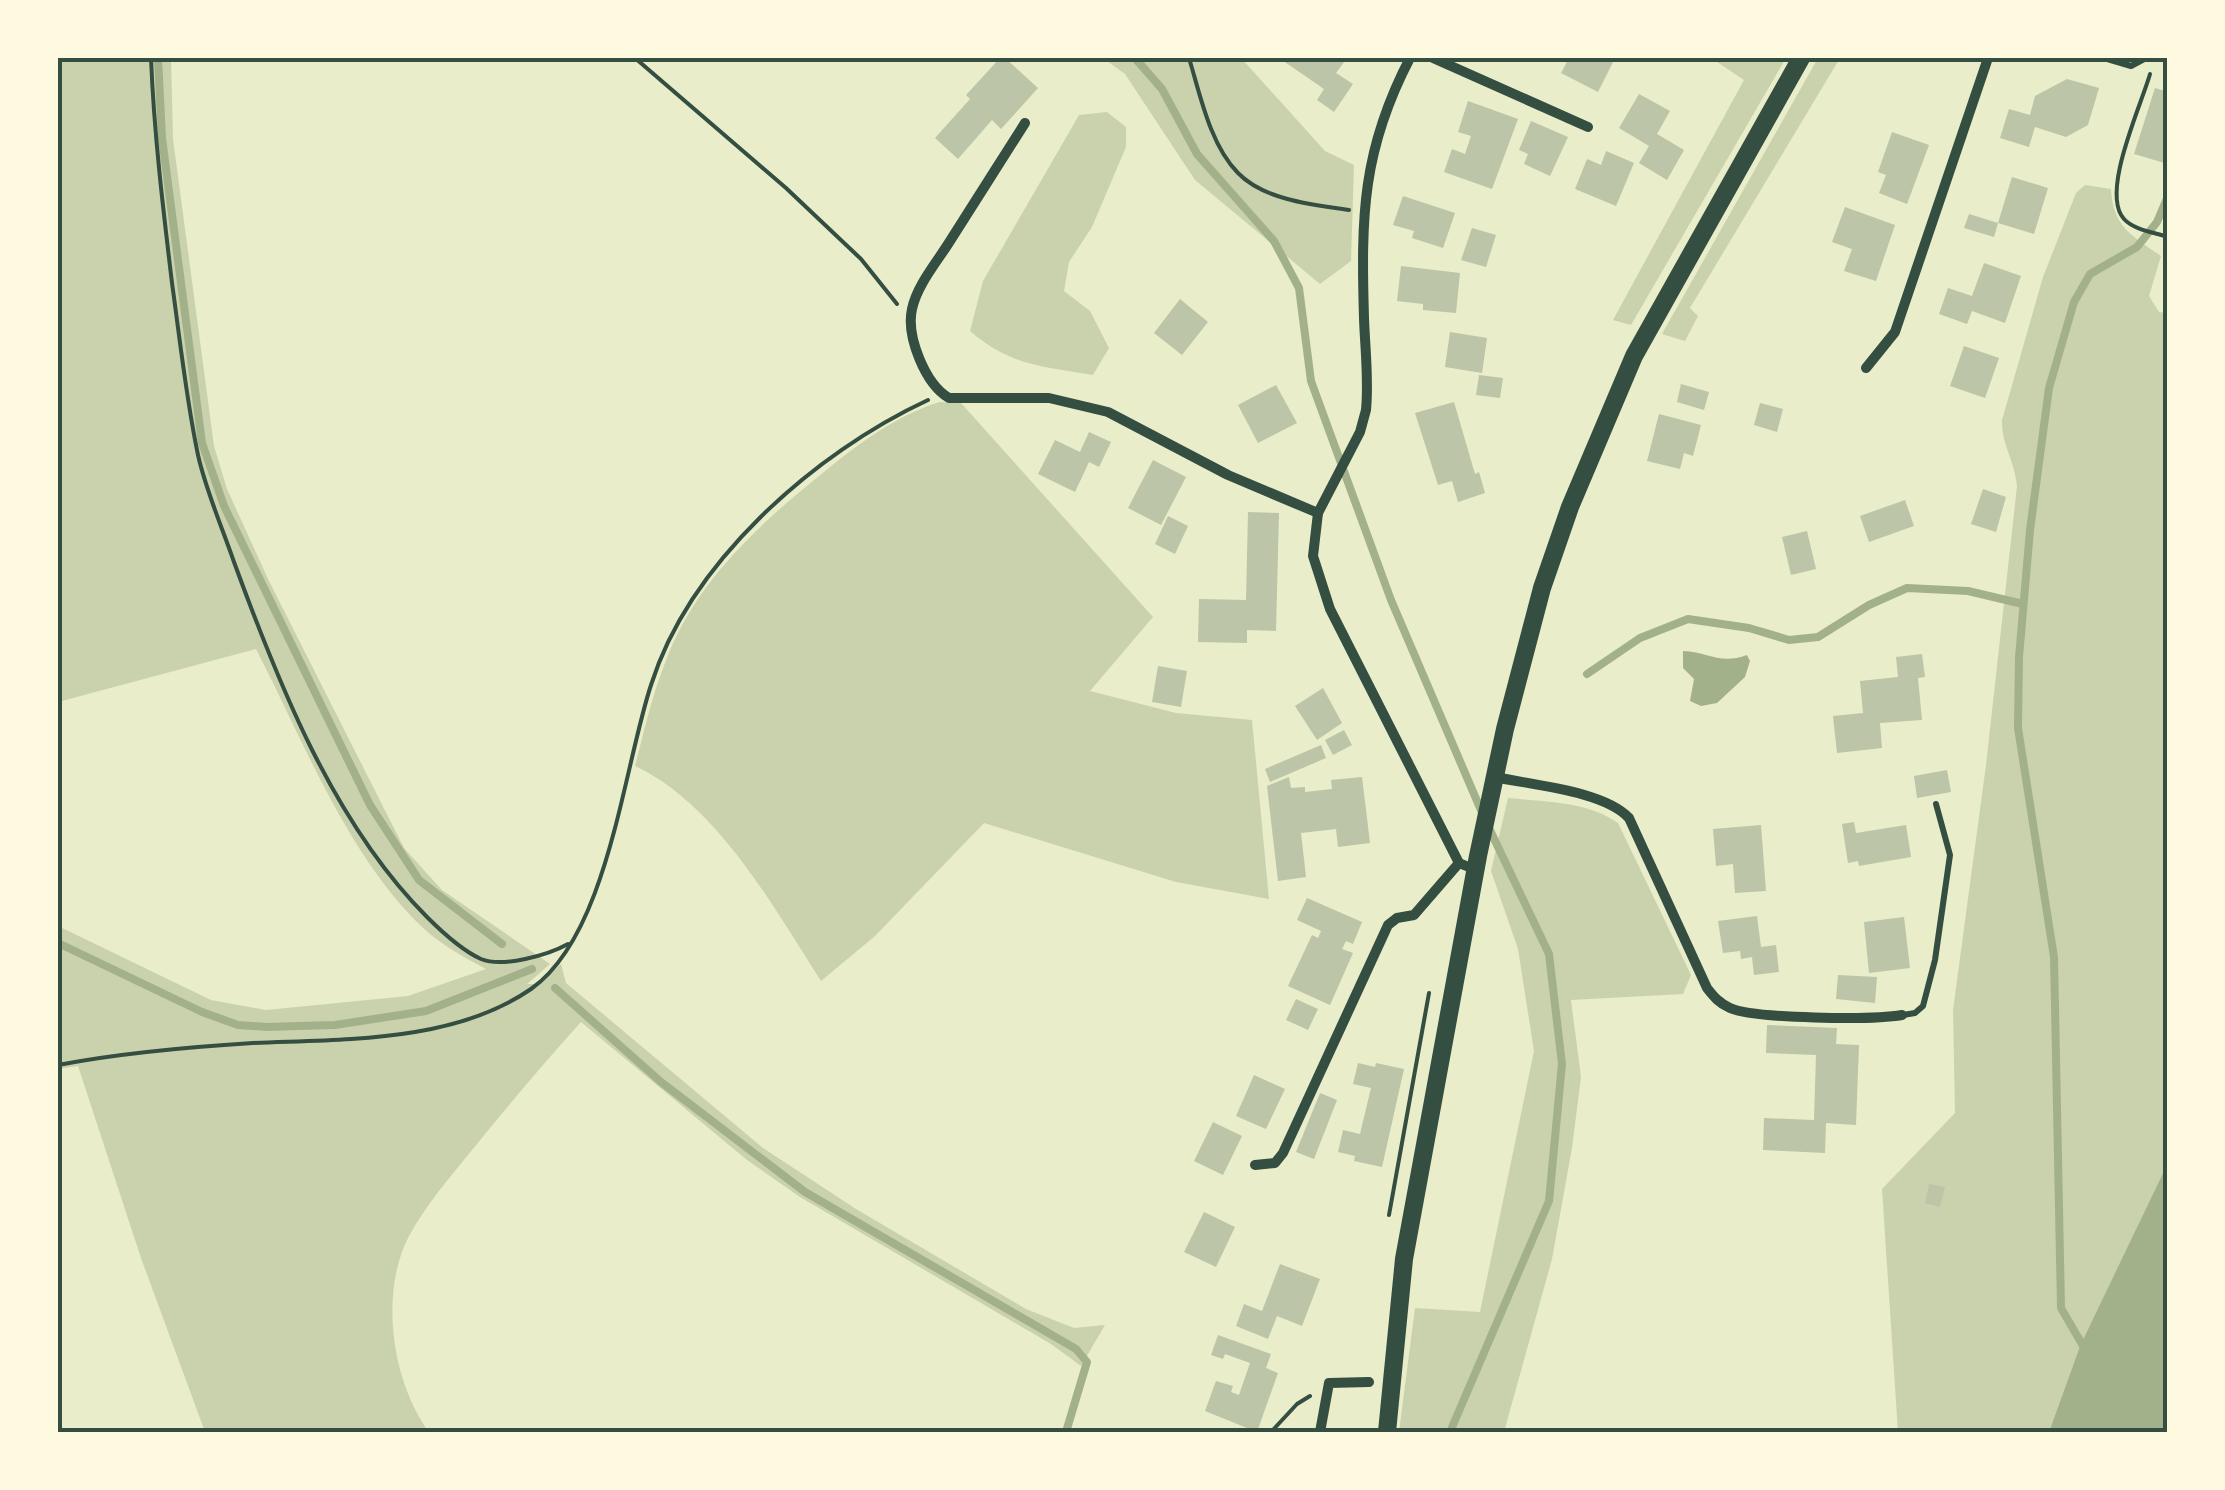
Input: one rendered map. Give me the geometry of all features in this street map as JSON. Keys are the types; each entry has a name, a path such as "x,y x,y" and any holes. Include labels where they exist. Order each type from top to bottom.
{"main road":[{"path":"1387,1432 1404,1259 1471,863 1542,588 1634,356 1802,58"}],"street":[{"path":"1255,1165 1275,1163 1283,1154 1388,925 1397,918 1414,915 1471,863 1330,609 1313,556 1318,512 1355,442 1367,399 1364,212 1370,159 1377,132 1410,58"},
{"path":"1434,58 1588,128"},
{"path":"1866,368 1895,332 1988,58"},
{"path":"1025,123 918,293 910,324 919,354 942,394 950,398 1049,398 1108,412 1228,475 1318,512"},
{"path":"1493,785 1600,799 1622,810 1707,988 1717,1001 1734,1010 1769,1015 1902,1015"},
{"path":"1320,1432 1324,1393 1329,1383 1369,1382"}],"lane":[{"path":"2104,58 2131,66 2146,58"},
{"path":"1902,1015 1915,1013 1923,1006 1945,902 1950,855 1936,804"}],"path":[{"path":"151,58 156,157 182,362 199,458 262,643 368,850 396,886 439,928 481,959 494,962 550,954 572,942"},
{"path":"635,58 723,131 860,259 910,324"},
{"path":"1189,58 1218,142 1238,174 1264,190 1296,200 1364,212"},
{"path":"2150,74 2116,180 2115,202 2121,216 2138,228 2165,236"},
{"path":"58,1065 248,1044 409,1032 458,1021 532,988 572,942 586,916 606,856 651,684 688,605 728,551 798,486 900,413 942,394"},
{"path":"1271,1432 1297,1404 1324,1393"}],"shaded area":[{"path":"58,58 171,58 173,139 214,446 227,489 269,581 404,848 442,890 550,964 527,984 539,984 561,964 566,983 763,1148 856,1209 1026,1309 1074,1328 1105,1325 1081,1366 1051,1344 800,1197 747,1160 581,1022 439,1192 409,1236 400,1259 392,1310 394,1337 406,1388 429,1432 205,1432 141,1258 78,1066 58,1069 58,926 211,1000 266,1010 408,996 486,969 422,927 371,866 328,795 256,649 58,702"},
{"path":"1103,58 1241,58 1325,151 1354,165 1351,261 1320,284 1195,180 1125,74"},
{"path":"1711,58 1786,58 1631,325 1613,320 1744,80"},
{"path":"1818,58 1840,58 1690,308 1698,316 1685,341 1662,334"},
{"path":"1107,112 1126,127 1126,147 1092,227 1069,262 1064,291 1090,311 1109,348 1093,375 1013,358 970,331 983,281 1079,115"},
{"path":"2085,185 2111,189 2120,221 2161,256 2149,296 2159,312 2167,313 2168,1165 2080,1346 2049,1432 1898,1432 1882,1189 1955,1113 1953,1010 1986,765 2017,486 2002,420 2043,277 2076,193"},
{"path":"940,402 961,403 1153,617 1090,691 1176,713 1252,720 1269,899 1176,882 984,823 875,936 821,981 763,891 717,831 665,783 635,766 656,688 677,634 731,557 850,451 893,422"},
{"path":"1683,651 1722,658 1747,655 1750,661 1745,677 1717,703 1701,706 1690,701 1694,679 1683,668"},
{"path":"1508,798 1579,806 1618,823 1691,975 1683,994 1571,1000 1581,1077 1572,1148 1552,1259 1504,1432 1399,1432 1415,1308 1480,1312 1534,1051 1518,949 1491,871"},
{"path":"2167,1165 2167,1432 2049,1432 2080,1346"}],"building":[{"path":"1000,58 1005,58 1038,88 1001,129 992,120 958,159 935,138 970,99 966,95"},
{"path":"1279,58 1347,58 1336,73 1353,84 1334,112 1317,100 1324,89"},
{"path":"1569,58 1615,58 1598,92 1561,73"},
{"path":"2067,79 2099,88 2088,125 2066,137 2035,127 2029,147 2000,138 2009,109 2030,115 2035,96"},
{"path":"2155,88 2168,92 2168,164 2134,154"},
{"path":"1639,94 1670,111 1657,134 1684,150 1667,180 1639,163 1649,146 1619,128"},
{"path":"1468,101 1518,119 1492,189 1444,172 1452,149 1465,154 1471,136 1458,132"},
{"path":"1531,121 1568,137 1550,176 1524,164 1528,154 1519,150"},
{"path":"1892,132 1929,145 1907,204 1879,193 1886,175 1878,172"},
{"path":"1606,151 1634,163 1616,206 1575,189 1587,159 1601,165"},
{"path":"2012,177 2048,188 2034,234 1998,223"},
{"path":"1403,196 1455,213 1443,248 1412,238 1414,231 1393,225"},
{"path":"1845,207 1895,225 1876,281 1844,271 1852,249 1832,242"},
{"path":"1969,214 1998,223 1994,237 1964,228"},
{"path":"1472,228 1496,235 1486,267 1461,260"},
{"path":"1984,263 2021,276 2005,323 1972,311 1967,324 1939,314 1948,288 1972,296"},
{"path":"1401,266 1460,273 1456,313 1423,310 1423,304 1397,301"},
{"path":"1180,299 1208,322 1182,355 1154,333"},
{"path":"1450,332 1487,338 1482,373 1445,367"},
{"path":"1964,346 1999,358 1985,398 1950,386"},
{"path":"1479,375 1503,378 1500,398 1476,395"},
{"path":"1681,384 1709,392 1704,410 1677,402"},
{"path":"1276,385 1297,423 1258,443 1238,405"},
{"path":"1454,402 1475,474 1479,472 1485,493 1458,502 1452,481 1438,485 1415,413"},
{"path":"1760,403 1783,409 1777,432 1754,425"},
{"path":"1659,414 1701,425 1693,456 1684,453 1680,469 1647,461"},
{"path":"1089,432 1111,442 1099,467 1089,462 1075,492 1038,474 1055,440 1080,452"},
{"path":"1153,460 1186,477 1161,525 1128,508"},
{"path":"1983,489 2006,497 1996,532 1971,524"},
{"path":"1905,500 1914,526 1869,542 1860,516"},
{"path":"1248,512 1279,513 1276,631 1247,630 1247,643 1198,642 1199,599 1246,600"},
{"path":"1168,516 1188,526 1175,554 1155,544"},
{"path":"1807,531 1816,569 1791,575 1782,537"},
{"path":"1922,654 1925,677 1918,678 1922,720 1880,723 1882,748 1837,753 1833,716 1863,713 1860,681 1898,677 1896,657"},
{"path":"1158,666 1187,671 1181,707 1152,702"},
{"path":"1323,688 1342,723 1317,740 1295,706"},
{"path":"1344,730 1352,745 1333,755 1325,740"},
{"path":"1321,745 1326,758 1270,782 1265,769"},
{"path":"1947,770 1951,792 1917,798 1914,776"},
{"path":"1289,777 1291,788 1305,787 1305,792 1332,789 1331,780 1362,777 1370,843 1338,847 1336,829 1301,833 1306,877 1278,881 1267,786"},
{"path":"1854,822 1856,833 1906,825 1911,857 1859,866 1858,861 1848,863 1842,824"},
{"path":"1761,825 1766,891 1735,893 1733,864 1716,866 1713,829"},
{"path":"1307,898 1362,922 1353,944 1346,941 1342,949 1353,953 1330,1005 1288,986 1312,935 1318,938 1321,931 1297,920"},
{"path":"1757,916 1761,947 1776,945 1779,972 1754,975 1752,957 1741,959 1740,951 1723,953 1718,921"},
{"path":"1904,917 1910,968 1869,973 1864,922"},
{"path":"1838,975 1877,977 1875,1003 1836,999"},
{"path":"1296,999 1318,1009 1308,1030 1286,1020"},
{"path":"1767,1025 1837,1028 1836,1044 1859,1045 1856,1125 1826,1123 1825,1153 1763,1150 1764,1118 1814,1120 1816,1055 1766,1053"},
{"path":"1358,1063 1404,1069 1382,1167 1354,1161 1355,1156 1338,1152 1343,1130 1360,1134 1371,1088 1353,1084"},
{"path":"1254,1075 1285,1089 1266,1129 1236,1116"},
{"path":"1320,1093 1337,1100 1314,1159 1296,1152"},
{"path":"1213,1122 1242,1136 1223,1175 1194,1161"},
{"path":"1929,1184 1945,1187 1940,1207 1925,1203"},
{"path":"1204,1212 1235,1227 1216,1267 1184,1252"},
{"path":"1280,1264 1320,1279 1302,1326 1277,1316 1268,1339 1236,1326 1244,1304 1262,1311"},
{"path":"1218,1335 1271,1354 1266,1368 1278,1373 1257,1432 1205,1411 1216,1381 1233,1386 1231,1392 1239,1395 1250,1363 1225,1354 1223,1359 1211,1355"}],"waterway":[{"path":"158,58 162,138 202,443 224,506 370,805 419,880 502,944"},
{"path":"1135,58 1162,89 1197,154 1274,241 1299,288 1311,381 1391,600 1483,815"},
{"path":"2086,1351 2061,1308 2054,957 2018,728 2019,657 2030,530 2049,388 2074,302 2090,274 2137,247 2157,222 2168,196"},
{"path":"1587,674 1640,638 1688,619 1749,628 1789,640 1818,637 1869,605 1907,588 1968,591 2023,604"},
{"path":"1450,1432 1549,1201 1562,1064 1549,954 1489,828"},
{"path":"58,943 202,1012 238,1025 267,1027 335,1025 426,1011 532,969"},
{"path":"555,988 661,1082 805,1192 1076,1349 1087,1362 1066,1432"}]}
